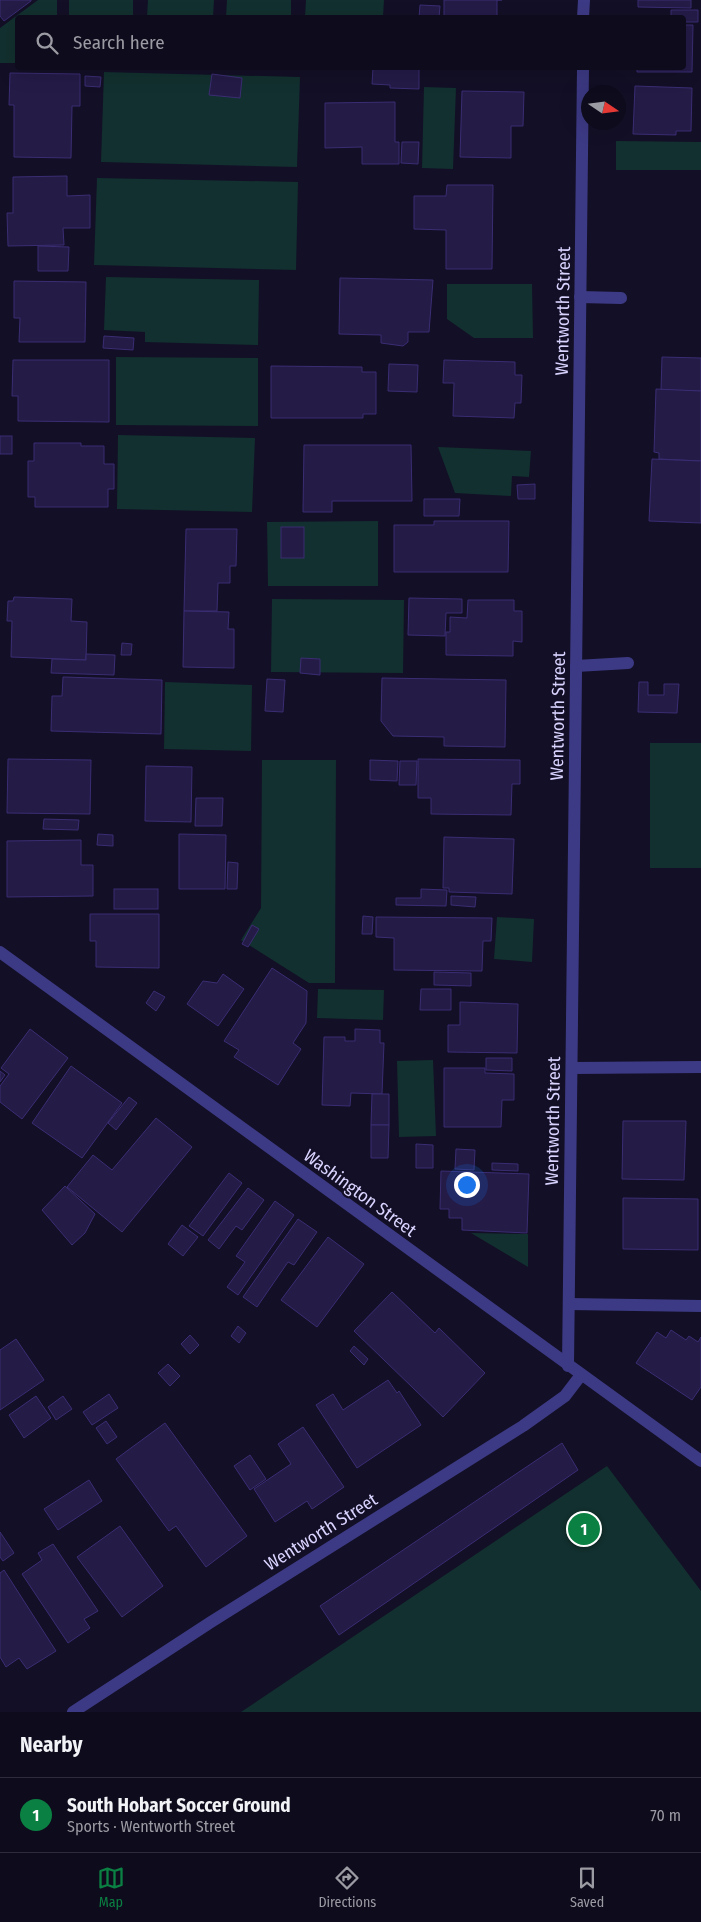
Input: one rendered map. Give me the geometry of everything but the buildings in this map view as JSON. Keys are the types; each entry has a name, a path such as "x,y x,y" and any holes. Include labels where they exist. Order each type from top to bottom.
{"street":[{"path":"583,15 584,0"},
{"name":"Wentworth Street","path":"568,1366 583,70"},
{"path":"580,297 621,298"},
{"path":"576,666 628,663"},
{"name":"Washington Street","path":"0,952 701,1461"},
{"path":"572,1068 701,1068"},
{"path":"569,1304 701,1306"},
{"name":"Wentworth Street","path":"73,1712 211,1622 524,1426 565,1396 581,1375"}],"green space":[{"path":"38,0 57,0 57,15 18,15"},
{"path":"69,0 133,0 133,15 69,15"},
{"path":"148,0 214,0 213,15 147,15"},
{"path":"227,0 291,0 291,15 226,15"},
{"path":"306,0 384,0 383,15 305,15"},
{"path":"15,17 15,63 0,63 0,28"},
{"path":"104,72 300,77 297,167 101,162"},
{"path":"424,87 456,88 453,169 422,168"},
{"path":"616,141 701,142 701,170 616,170"},
{"path":"97,178 298,182 296,270 94,265"},
{"path":"106,277 259,280 258,345 145,342 145,332 104,330"},
{"path":"447,284 532,284 533,338 474,338 447,319"},
{"path":"116,357 258,358 258,426 116,425"},
{"path":"118,435 255,438 252,512 117,509"},
{"path":"438,447 531,451 529,477 512,476 511,496 455,493"},
{"path":"378,521 378,586 268,586 267,522"},
{"path":"272,599 404,600 403,673 271,672"},
{"path":"165,682 252,685 251,751 164,749"},
{"path":"650,743 701,743 701,868 650,868"},
{"path":"262,760 336,760 335,983 309,983 241,940 261,908"},
{"path":"497,917 534,919 532,962 494,959"},
{"path":"318,989 384,990 383,1020 317,1018"},
{"path":"433,1060 436,1136 399,1137 397,1061"},
{"path":"471,1233 528,1234 528,1267"},
{"path":"607,1466 701,1591 701,1712 241,1712"}],"place":[{"name":"South Hobart Soccer Ground","path":"584,1529"}]}
